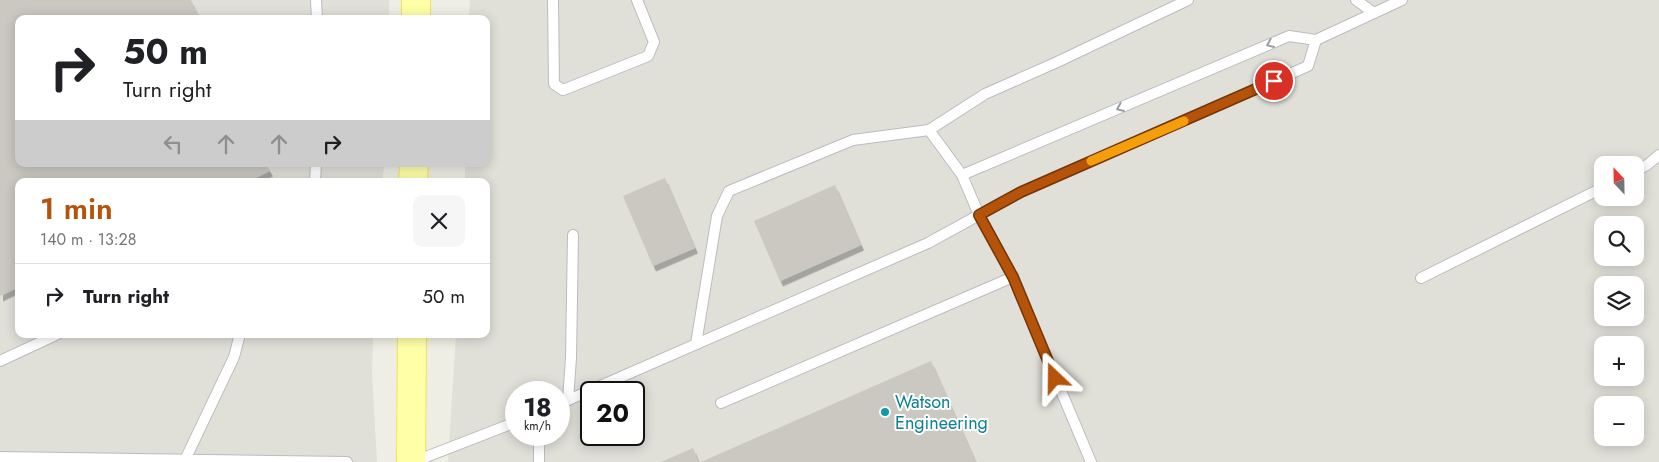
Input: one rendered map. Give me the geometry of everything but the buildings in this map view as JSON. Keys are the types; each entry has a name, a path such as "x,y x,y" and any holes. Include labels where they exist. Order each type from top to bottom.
{"main road":[{"path":"416,0 416,15"},
{"path":"412,338 412,462"}],"lane":[{"path":"316,0 317,15"},
{"path":"552,0 554,84 564,90 648,56 654,42 637,0"},
{"path":"696,344 717,216 728,190 854,140 929,130 985,94 1188,0"},
{"path":"1356,0 1374,13"},
{"path":"962,175 1289,36 1316,40 1402,0"},
{"path":"570,399 928,243 1021,192 1308,66 1316,40"},
{"path":"929,130 962,175 979,215 1013,277 1091,462"},
{"path":"1644,167 1659,155"},
{"path":"1421,278 1594,192"},
{"path":"567,381 571,358 573,235"},
{"path":"721,403 1013,277"},
{"path":"0,361 49,338"},
{"path":"185,460 234,357 239,338"},
{"path":"412,462 505,426"},
{"path":"539,446 539,462"},
{"path":"0,457 347,462"}],"shaded area":[{"path":"0,0 389,0 389,15 15,15 15,167 384,167 383,178 15,178 15,338 373,338 372,374 377,462 0,462"},
{"path":"470,0 1659,0 1659,462 448,462 456,338 490,338 490,178 465,178 465,167 490,167 490,15 469,15"}],"slow traffic":[{"path":"1091,161 1184,121"}],"place":[{"name":"Watson Engineering","path":"885,412"}],"route":[{"path":"1055,378 1013,277 979,215 1021,192 1274,81"}]}
